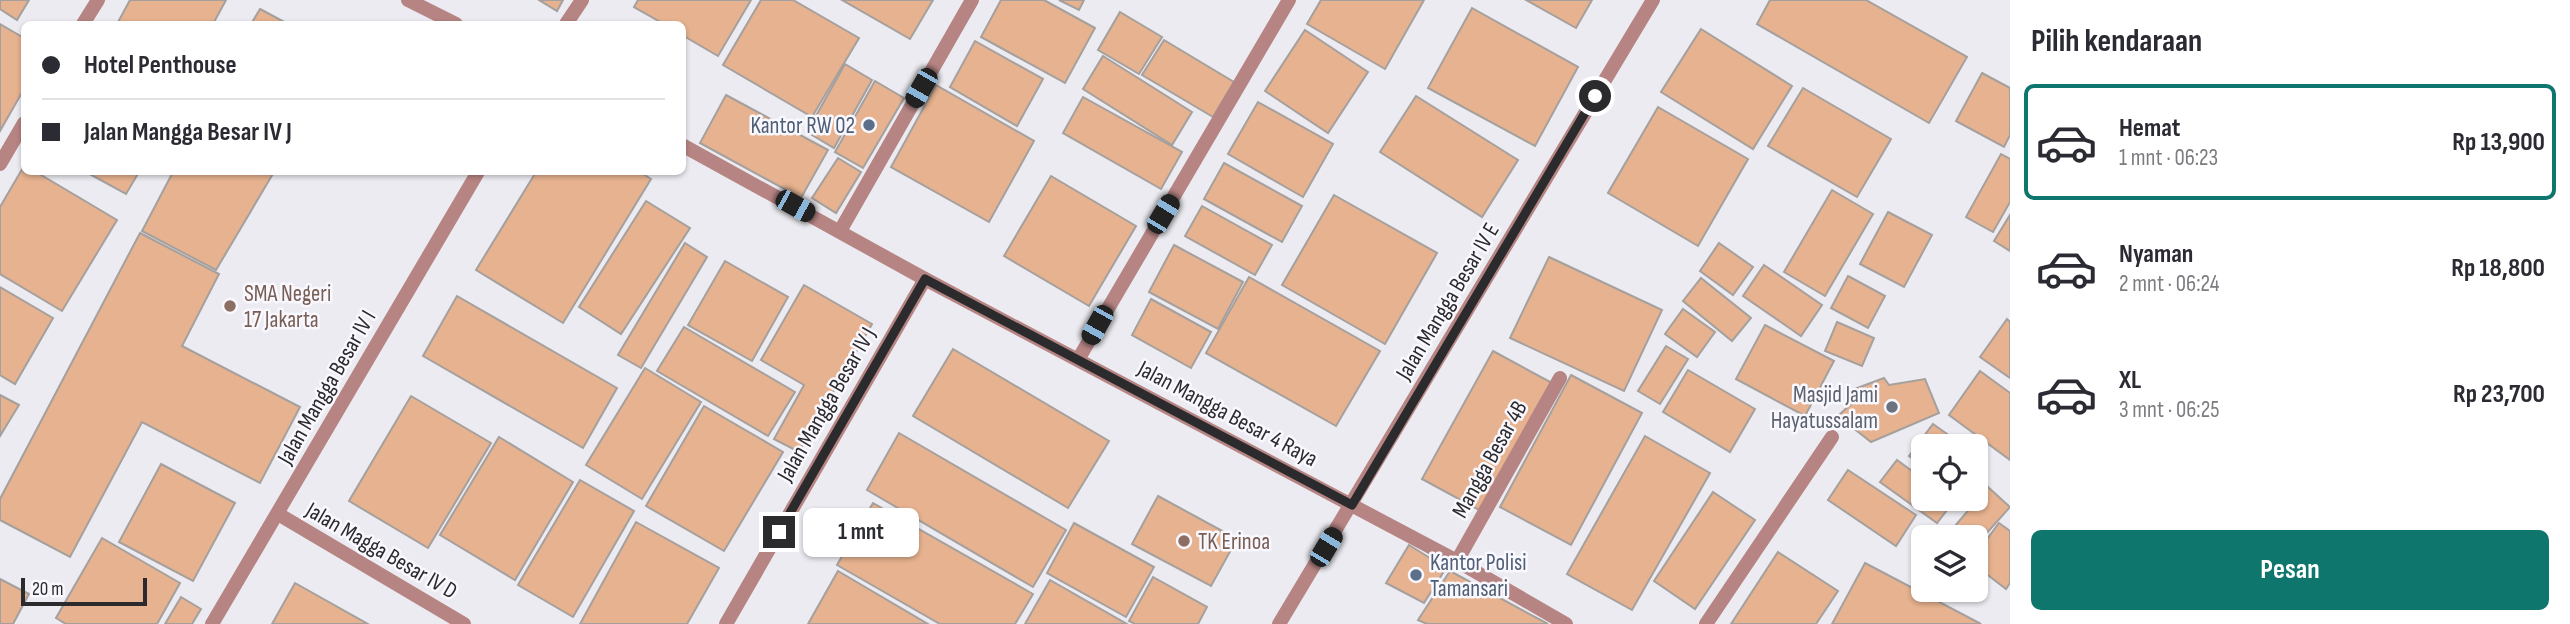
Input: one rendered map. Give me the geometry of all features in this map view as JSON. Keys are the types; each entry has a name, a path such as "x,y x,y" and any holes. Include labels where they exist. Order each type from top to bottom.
{"street":[{"path":"85,21 98,0"},
{"path":"408,0 450,21"},
{"path":"568,21 582,0"},
{"path":"840,231 972,0"},
{"path":"1079,358 1289,0"},
{"name":"Jalan Mangga Besar IV E","path":"1279,624 1653,0"},
{"path":"0,164 21,128"},
{"name":"Jalan Mangga Besar 4 Raya","path":"686,147 925,279 1079,358 1457,561 1566,624"},
{"name":"Jalan Mangga Besar IV I","path":"212,624 476,175"},
{"name":"Jalan Mangga Besar IV J","path":"726,624 925,279"},
{"name":"Mangga Besar 4B","path":"1457,561 1560,378"},
{"path":"1706,624 1832,437"},
{"name":"Jalan Magga Besar IV D","path":"278,514 464,624"}],"building":[{"path":"0,0 29,0 17,20 0,9"},
{"path":"130,0 226,0 215,21 119,21"},
{"path":"539,0 563,0 557,11"},
{"path":"638,0 751,0 718,56 686,37 686,21 659,21 634,7"},
{"path":"761,0 793,0 859,38 812,117 723,65"},
{"path":"842,0 933,0 910,39"},
{"path":"1001,0 1044,0 1095,28 1065,83 981,37"},
{"path":"1059,0 1084,0 1079,10"},
{"path":"1321,0 1424,0 1385,69 1307,24"},
{"path":"1526,0 1592,0 1576,28"},
{"path":"1770,0 1866,0 1967,57 1929,123 1757,24"},
{"path":"1472,8 1578,67 1535,146 1428,88"},
{"path":"260,9 282,21 253,21"},
{"path":"1120,12 1162,37 1139,74 1098,50"},
{"path":"0,24 21,36 21,94 0,131"},
{"path":"1701,29 1792,86 1753,149 1661,92"},
{"path":"1305,30 1368,72 1328,133 1265,91"},
{"path":"1164,40 1234,82 1213,117 1142,75"},
{"path":"975,41 1043,79 1017,126 950,87"},
{"path":"1103,56 1192,112 1172,145 1083,89"},
{"path":"845,64 872,80 834,148 807,132"},
{"path":"1982,73 2010,88 2010,135 2004,147 1956,121"},
{"name":"Kantor RW 02","path":"875,81 904,98 863,168 835,152"},
{"path":"936,85 1034,141 989,222 891,167"},
{"path":"1803,88 1891,139 1857,197 1768,146"},
{"path":"726,95 828,150 801,198 700,143"},
{"path":"1416,96 1518,160 1482,217 1380,152"},
{"path":"1083,97 1182,152 1161,189 1063,133"},
{"path":"1258,102 1333,144 1303,197 1228,154"},
{"path":"1658,107 1748,159 1698,246 1608,193"},
{"path":"2001,154 2010,159 2010,202 1993,232 1966,217"},
{"path":"838,158 861,172 836,213 812,198"},
{"path":"1224,163 1302,206 1282,242 1204,199"},
{"path":"21,171 21,175 41,175 117,220 62,311 0,274 0,207"},
{"path":"91,175 137,175 126,194"},
{"path":"171,175 272,175 216,270 142,231"},
{"path":"534,175 645,175 651,179 563,323 476,270"},
{"path":"1051,176 1136,226 1089,306 1004,256"},
{"path":"1832,190 1873,214 1825,296 1784,272"},
{"path":"1334,195 1437,253 1385,344 1282,285"},
{"path":"646,201 690,228 621,334 579,307"},
{"path":"1202,206 1272,245 1255,275 1185,236"},
{"path":"1888,212 1932,235 1904,287 1860,264"},
{"path":"2010,215 2010,251 1994,241"},
{"path":"140,233 219,274 182,346 300,407 260,483 142,422 70,557 0,520 0,499"},
{"path":"685,243 707,257 641,368 618,355"},
{"path":"1719,243 1753,267 1733,295 1700,271"},
{"path":"1174,245 1243,282 1218,329 1149,292"},
{"path":"1549,257 1662,310 1624,391 1510,338"},
{"path":"725,261 788,297 752,361 688,325"},
{"path":"1764,265 1822,305 1801,336 1743,296"},
{"path":"1848,276 1885,296 1868,328 1831,308"},
{"path":"1249,277 1380,351 1336,426 1206,353"},
{"path":"1701,278 1751,318 1732,341 1683,301"},
{"path":"804,285 872,324 799,452 774,439 804,385 761,360"},
{"path":"0,287 53,318 15,384 0,375"},
{"path":"457,296 617,388 583,448 423,356"},
{"path":"1151,299 1211,332 1191,368 1132,335"},
{"path":"1683,309 1715,332 1697,357 1665,334"},
{"path":"2007,319 2010,322 2010,378 1980,357"},
{"path":"1837,322 1874,338 1862,366 1825,351"},
{"path":"1765,325 1834,361 1805,416 1736,379"},
{"path":"684,327 795,392 768,436 657,371"},
{"path":"1666,346 1688,359 1660,404 1638,391"},
{"path":"953,349 1109,441 1068,508 913,416"},
{"path":"1493,351 1552,383 1481,511 1422,479"},
{"path":"645,368 701,402 642,499 586,465"},
{"path":"1688,370 1755,409 1730,452 1663,412"},
{"path":"1980,371 2010,393 2010,460 1988,444 1988,434 1975,434 1949,415"},
{"path":"1571,375 1642,413 1571,545 1500,507"},
{"name":"Masjid Jami Hayatussalam","path":"1884,378 1889,385 1925,379 1939,413 1871,442 1838,416 1853,402 1852,390"},
{"path":"0,395 19,405 0,436"},
{"path":"411,396 491,443 428,548 349,501"},
{"path":"704,406 783,452 724,551 646,506"},
{"path":"1933,424 1947,434 1926,434"},
{"path":"899,433 1066,530 1033,587 867,490"},
{"path":"1645,436 1710,473 1632,610 1567,574"},
{"path":"499,437 573,482 515,580 440,535"},
{"path":"1897,460 1911,470 1911,504 1880,482"},
{"path":"161,464 235,503 193,581 119,542"},
{"path":"1848,470 1916,515 1896,546 1828,500"},
{"path":"580,480 634,511 573,617 518,585"},
{"path":"1988,487 2010,507 1988,532 1988,525 1956,525 1968,511 1988,511"},
{"path":"1713,492 1755,520 1695,609 1654,581"},
{"name":"TK Erinoa","path":"1158,496 1237,539 1211,586 1132,544"},
{"path":"873,503 1033,594 1015,624 940,624 837,565"},
{"path":"1920,511 1946,511 1937,523"},
{"path":"636,522 719,568 687,624 580,624"},
{"path":"1074,523 1154,567 1126,617 1047,573"},
{"path":"1999,523 2010,531 2010,583 2006,589 1988,575 1988,538"},
{"path":"102,538 180,583 157,624 66,624 56,618"},
{"name":"Kantor Polisi Tamansari","path":"1409,545 1446,568 1424,603 1386,583"},
{"path":"1778,552 1838,591 1816,624 1731,624"},
{"path":"1865,563 1911,587 1911,602 1939,602 1981,624 1832,624"},
{"path":"838,571 928,624 808,624"},
{"path":"1450,571 1548,624 1427,624 1418,620"},
{"path":"1153,577 1207,607 1198,624 1135,624 1129,621"},
{"path":"0,579 29,594 13,624 0,624"},
{"path":"1050,580 1127,624 1025,624"},
{"path":"295,583 368,624 272,624"},
{"path":"181,597 201,609 192,624 165,624"}],"place":[{"name":"Kantor RW 02","path":"869,125"},
{"name":"SMA Negeri 17 Jakarta","path":"230,306"},
{"name":"Masjid Jami Hayatussalam","path":"1892,407"},
{"name":"TK Erinoa","path":"1184,541"},
{"name":"Kantor Polisi Tamansari","path":"1416,575"}],"route":[{"path":"779,532 925,279 1079,358 1352,505 1595,96"}]}
